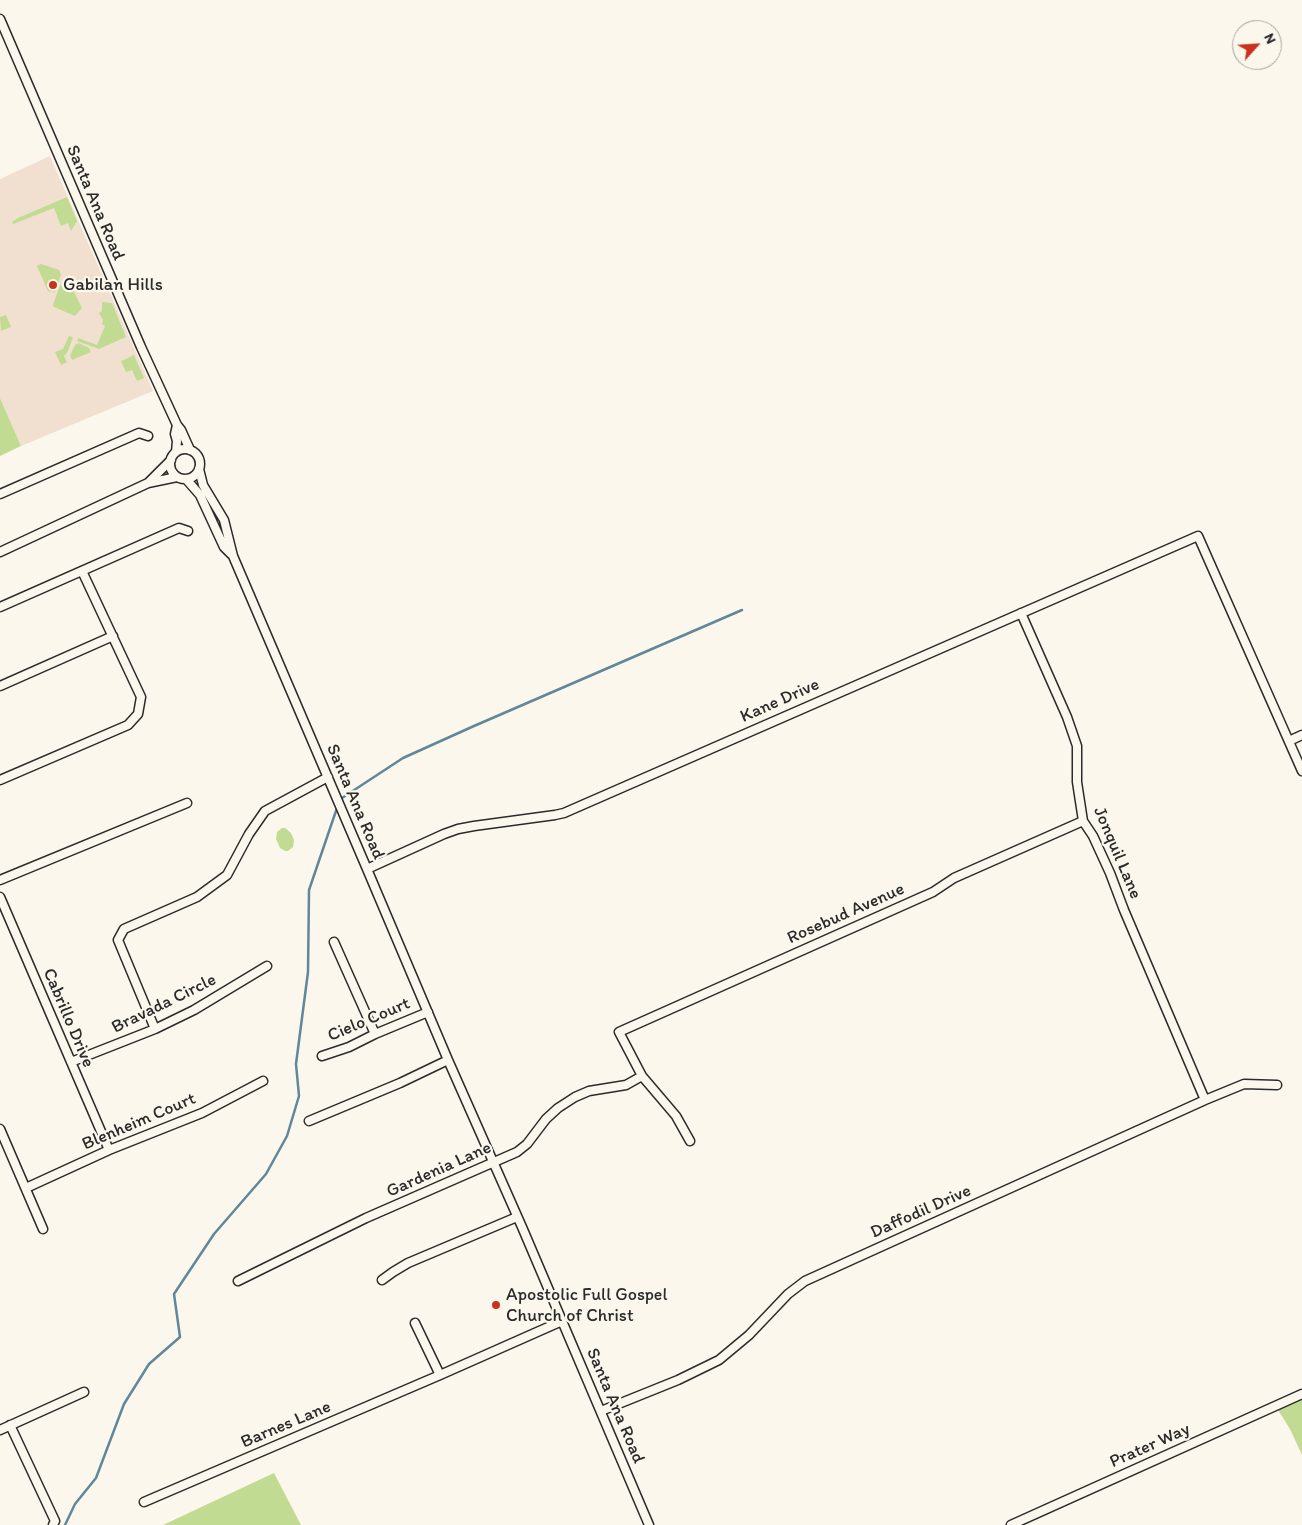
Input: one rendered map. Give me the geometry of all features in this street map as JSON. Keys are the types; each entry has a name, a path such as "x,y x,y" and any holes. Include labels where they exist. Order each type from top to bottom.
{"street":[{"name":"Santa Ana Road","path":"0,19 140,347 176,425 181,430 190,450 198,457 203,485 224,520 232,556 649,1525"},
{"name":"Santa Ana Road","path":"176,425 176,452"},
{"path":"0,494 139,433 148,436"},
{"path":"148,482 171,460 176,452 185,449 190,450"},
{"path":"171,460 171,470 177,477"},
{"path":"1,551 148,482 177,477 186,479 195,476 199,469"},
{"name":"Santa Ana Road","path":"186,479 200,494 224,547 232,556"},
{"path":"0,608 179,528 188,531"},
{"name":"Kane Drive","path":"367,869 458,829 564,813 1198,536 1289,741"},
{"path":"0,780 128,724 138,714 141,698 82,571"},
{"name":"Jonquil Lane","path":"1021,613 1067,717 1077,746 1077,782 1084,821 1110,873 1124,910 1206,1100"},
{"path":"0,686 113,636"},
{"path":"1302,735 1289,741 1302,771"},
{"path":"155,1030 118,940 124,929 197,898 227,875 248,834 265,810 328,777"},
{"path":"0,880 187,804"},
{"name":"Rosebud Avenue","path":"642,1076 619,1032 933,892 954,878 1084,821"},
{"name":"Cabrillo Drive","path":"0,897 109,1150"},
{"path":"334,942 375,1034"},
{"name":"Bravada Circle","path":"71,1062 155,1030 194,1010 267,966"},
{"name":"Cielo Court","path":"322,1056 349,1047 428,1012"},
{"path":"310,1121 400,1083 448,1060"},
{"path":"642,1076 676,1116 690,1141"},
{"name":"Gardenia Lane","path":"238,1281 366,1218 517,1152 527,1144 558,1108 576,1097 589,1091 626,1085 642,1076"},
{"name":"Blenheim Court","path":"26,1188 109,1150 202,1113 263,1081"},
{"name":"Daffodil Drive","path":"601,1411 678,1380 719,1360 749,1335 788,1294 805,1281 1244,1084 1277,1085"},
{"path":"0,1129 43,1229"},
{"path":"382,1280 408,1263 517,1217"},
{"name":"Barnes Lane","path":"144,1502 562,1321"},
{"path":"415,1323 440,1375"},
{"path":"0,1430 84,1392"},
{"name":"Prater Way","path":"1011,1525 1302,1394"},
{"path":"10,1425 54,1523"}],"shaded area":[{"name":"Gabilan Hills","path":"50,156 153,391 21,446 0,398 0,179"}],"green space":[{"path":"67,197 77,221 71,231 68,223 61,226 54,208 13,224 12,222 18,218"},
{"path":"41,264 59,270 61,275 55,292 48,291 37,266"},
{"path":"60,285 74,292 82,308 75,316 53,305"},
{"path":"102,302 112,303 126,337 99,349 77,341 78,338 97,345 105,326 102,324 103,320 99,313 102,311"},
{"path":"6,315 11,327 1,331 0,317"},
{"path":"69,336 73,337 64,356 67,362 61,365 55,352 63,349"},
{"path":"79,343 89,348 91,352 72,360 70,356 75,345"},
{"path":"134,355 144,378 137,381 132,370 126,372 121,361"},
{"path":"0,398 21,446 0,456"},
{"path":"282,828 291,833 294,840 293,847 288,851 280,848 276,839 277,832"},
{"path":"1302,1398 1302,1455 1290,1429 1278,1410"},
{"path":"274,1473 301,1525 163,1525"}],"waterway":[{"path":"339,800 403,758 742,610"},
{"path":"65,1525 75,1504 96,1478 124,1404 149,1364 180,1337 174,1294 214,1234 266,1174 287,1136 299,1096 296,1064 308,972 309,890 338,805"}],"place":[{"name":"Gabilan Hills","path":"53,285"},
{"name":"Apostolic Full Gospel Church of Christ","path":"496,1305"}]}
